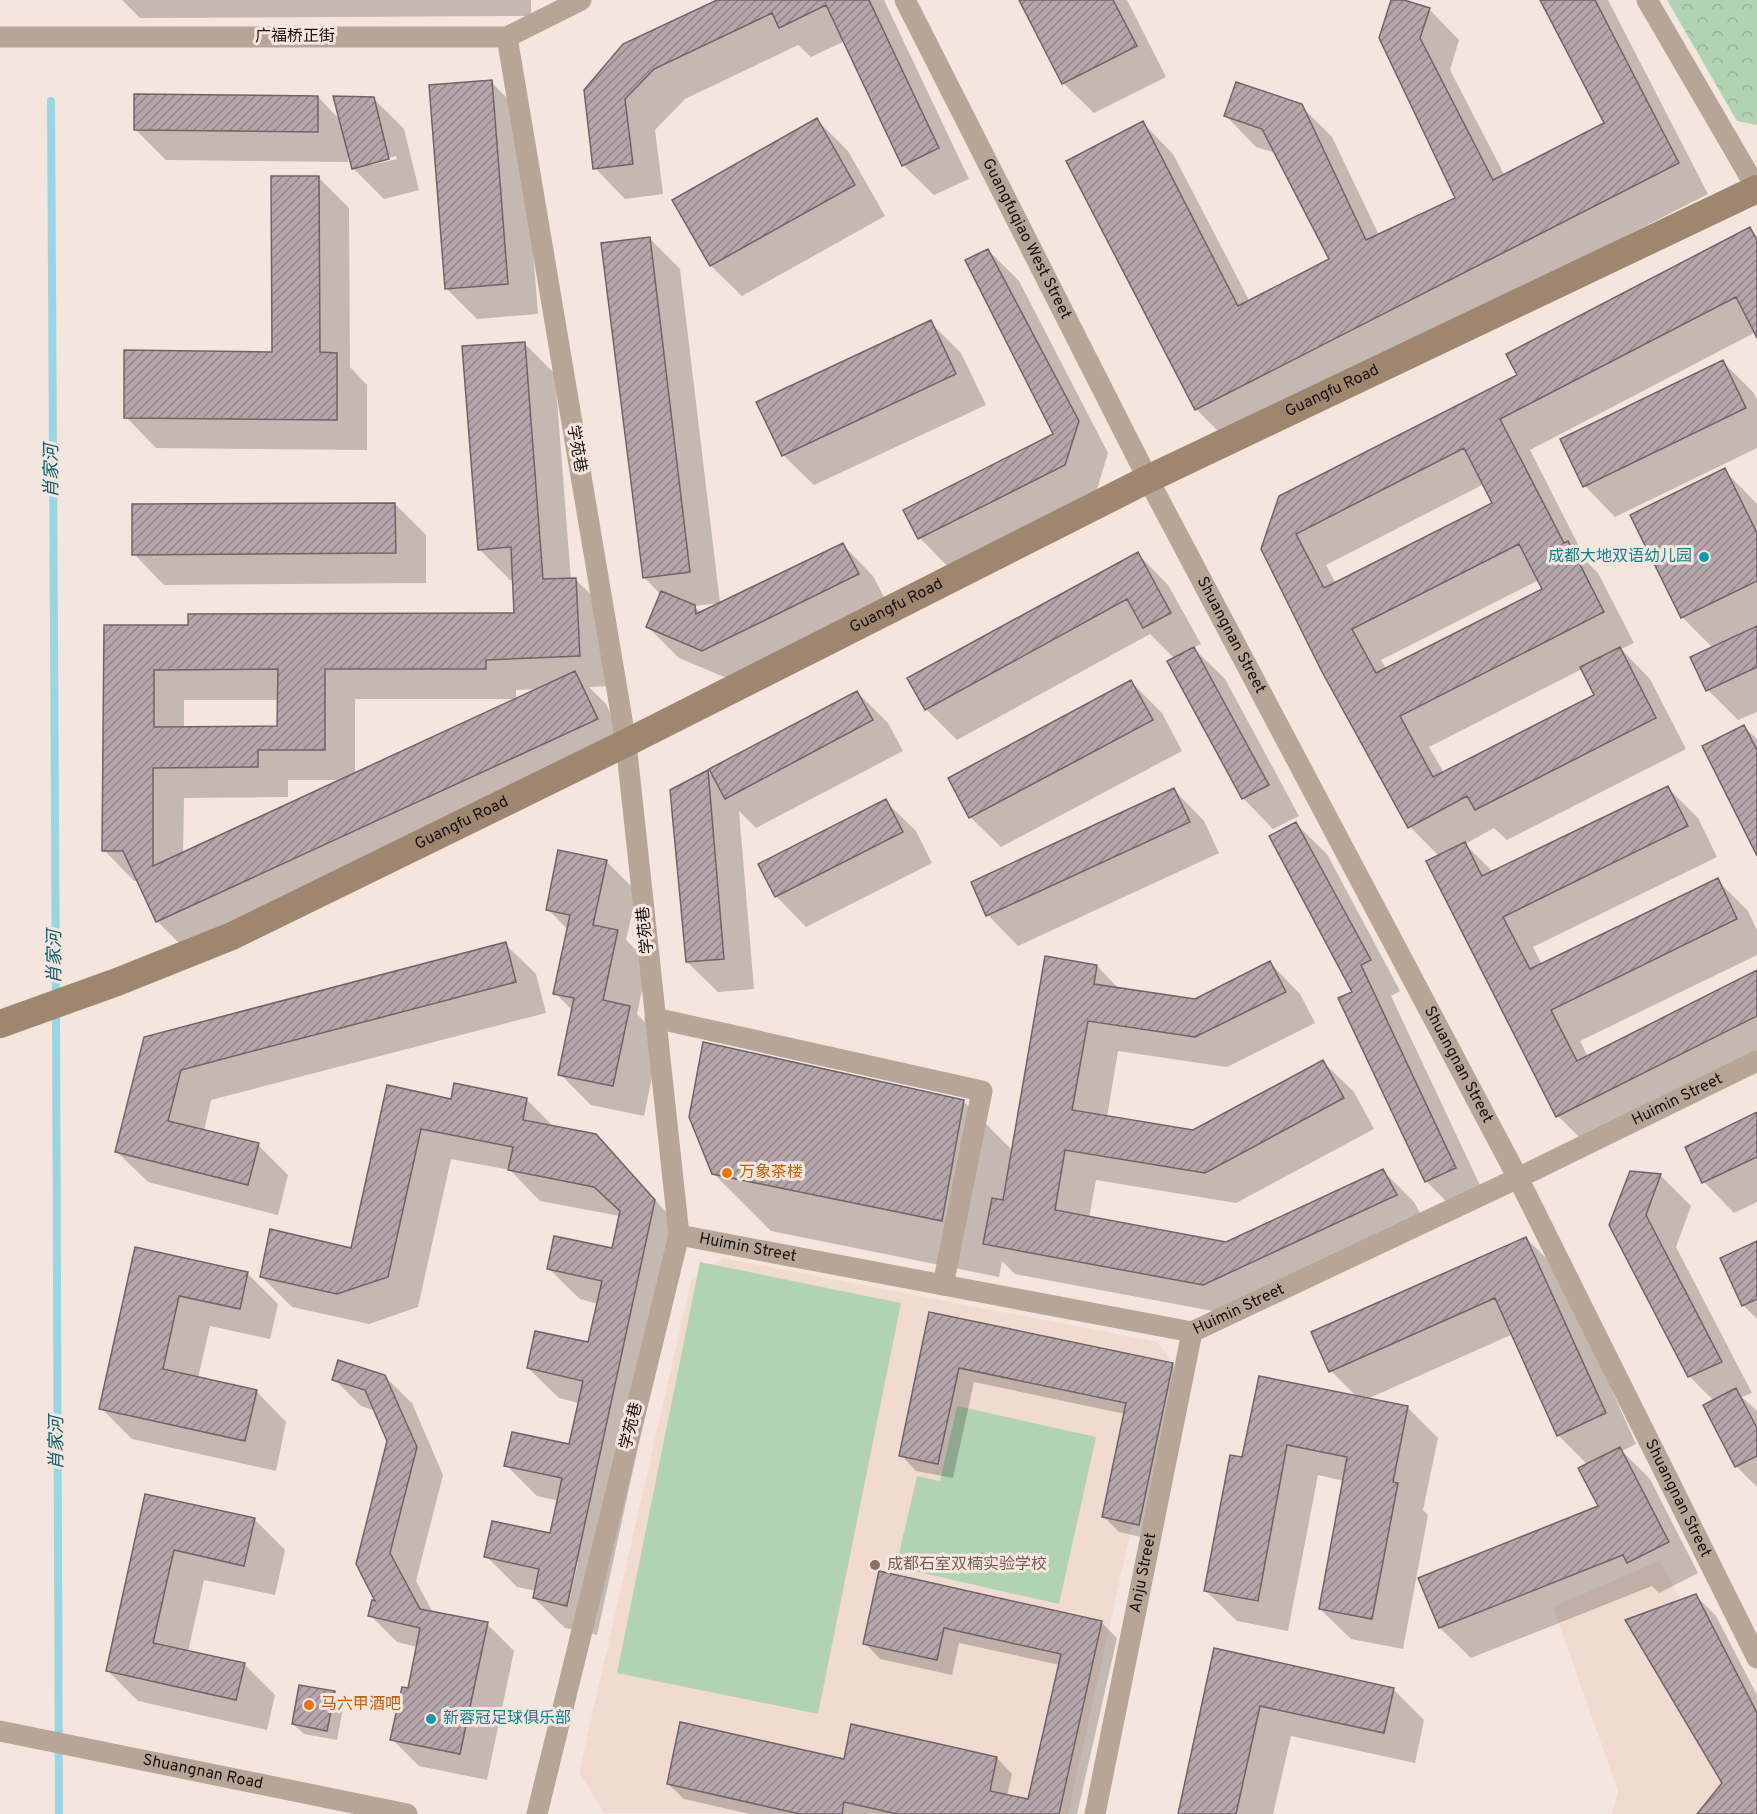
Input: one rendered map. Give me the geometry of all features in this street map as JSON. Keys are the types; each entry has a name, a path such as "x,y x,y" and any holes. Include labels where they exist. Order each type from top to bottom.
{"street":[{"name":"广福桥正街","path":"0,37 507,37 581,0"},
{"name":"Guangfuqiao West Street","path":"905,0 1148,479"},
{"path":"1647,0 1757,189"},
{"name":"学苑巷","path":"507,37 626,743 679,1235 537,1814"},
{"name":"Guangfu Road","path":"0,1024 117,982 232,936 626,743 1148,479 1757,189"},
{"name":"Shuangnan Street","path":"1148,479 1518,1178 1757,1658"},
{"path":"655,1018 982,1090 943,1285"},
{"name":"Huimin Street","path":"679,1235 1192,1332 1518,1178 1757,1060"},
{"name":"Anju Street","path":"1095,1814 1192,1332"},
{"name":"Shuangnan Road","path":"0,1731 108,1751 407,1814"}],"shaded area":[{"name":"成都石室双楠实验学校","path":"723,1258 1158,1342 1169,1358 1068,1814 604,1813 579,1772 691,1281"},
{"path":"1659,1561 1757,1733 1757,1814 1612,1814 1618,1791 1553,1607"}],"green space":[{"path":"1667,0 1757,0 1757,125 1737,121"},
{"path":"700,1262 901,1303 818,1714 617,1673"},
{"path":"957,1406 1096,1437 1059,1604 896,1567 917,1476 940,1481"}],"building":[{"path":"717,0 869,0 939,148 902,166 826,5 779,28 772,13 654,69 625,99 633,164 593,169 584,90 623,44"},
{"path":"1019,0 1113,0 1137,46 1062,84"},
{"path":"1391,0 1404,0 1430,8 1420,38 1493,180 1604,123 1540,0 1595,0 1679,163 1195,410 1066,161 1143,121 1238,306 1329,259 1262,129 1224,116 1236,82 1302,104 1366,240 1455,198 1379,38"},
{"path":"492,80 508,284 445,289 429,85"},
{"path":"134,94 318,96 318,132 134,130"},
{"path":"333,96 374,97 389,159 352,169"},
{"path":"817,118 855,185 710,266 672,200"},
{"path":"271,176 319,176 320,352 337,353 337,420 124,418 124,350 272,352"},
{"path":"1750,227 1757,241 1757,338 1736,297 1500,419 1564,543 1568,541 1604,612 1400,716 1433,777 1594,695 1580,667 1620,647 1656,718 1475,810 1467,796 1408,828 1321,670 1261,549 1279,496 1517,375 1506,354","holes":["1464,448 1492,503 1324,588 1296,534","1519,544 1542,589 1376,673 1352,629"]},
{"path":"650,237 690,572 643,578 601,243"},
{"path":"988,249 1079,421 1065,465 918,539 903,510 1053,434 965,260"},
{"path":"931,320 956,374 782,456 756,402"},
{"path":"525,342 543,579 576,578 580,656 486,660 486,669 325,669 325,750 258,750 258,767 153,768 153,866 575,671 598,719 156,922 123,851 102,851 104,625 188,625 188,614 514,613 511,547 478,550 462,346","holes":["278,669 277,726 154,727 154,670"]},
{"path":"1723,360 1746,408 1583,487 1560,439"},
{"name":"成都大地双语幼儿园","path":"1725,468 1757,533 1757,581 1681,618 1630,515"},
{"path":"395,503 396,553 132,555 132,504"},
{"path":"843,543 859,574 702,651 646,627 661,591 695,605 696,614"},
{"path":"1138,552 1171,613 1143,628 1127,599 925,710 907,678"},
{"path":"1757,626 1757,667 1706,691 1690,657"},
{"path":"1194,647 1269,785 1242,799 1167,661"},
{"path":"1131,680 1153,720 969,818 948,778"},
{"path":"857,691 873,720 725,799 709,769"},
{"path":"1744,725 1757,750 1757,856 1702,746"},
{"path":"708,770 724,959 686,962 670,790"},
{"path":"1668,786 1688,826 1503,917 1530,969 1718,878 1737,919 1551,1010 1577,1061 1757,970 1757,1016 1556,1117 1426,861 1465,842 1482,876"},
{"path":"1174,788 1190,822 986,916 971,882"},
{"path":"886,799 903,832 775,897 758,864"},
{"path":"1296,822 1371,960 1361,965 1456,1168 1425,1182 1338,998 1352,992 1269,836"},
{"path":"558,850 607,860 593,925 618,930 603,1000 630,1006 613,1086 558,1075 574,998 553,994 570,915 546,910"},
{"path":"506,942 516,982 181,1070 168,1121 259,1143 248,1185 115,1152 144,1037"},
{"path":"1045,956 1097,965 1094,984 1195,999 1270,961 1286,992 1195,1037 1088,1021 1072,1110 1193,1130 1323,1060 1344,1098 1205,1173 1065,1150 1055,1210 1226,1242 1383,1169 1397,1195 1203,1285 983,1244 992,1198 1003,1200"},
{"path":"703,1042 964,1100 942,1221 712,1174 689,1117"},
{"path":"454,1083 527,1098 523,1120 596,1134 655,1200 567,1606 533,1598 539,1569 484,1557 492,1521 550,1533 562,1478 504,1466 512,1432 569,1444 583,1381 527,1368 535,1331 588,1342 602,1281 547,1269 554,1236 612,1248 620,1211 594,1187 508,1170 513,1147 421,1129 388,1277 337,1294 260,1277 270,1229 351,1248 387,1085 451,1099"},
{"path":"1757,1112 1757,1157 1702,1183 1685,1147"},
{"path":"1630,1171 1661,1174 1646,1215 1722,1362 1688,1377 1609,1225"},
{"path":"1526,1237 1606,1413 1557,1436 1495,1298 1329,1372 1311,1332"},
{"path":"1757,1241 1757,1299 1742,1306 1720,1258"},
{"path":"135,1247 248,1272 240,1309 179,1296 163,1369 257,1390 245,1441 99,1409"},
{"path":"929,1312 1173,1363 1139,1525 1102,1517 1126,1403 959,1368 938,1464 899,1456"},
{"path":"338,1360 385,1375 417,1447 390,1553 420,1609 488,1622 460,1754 390,1740 402,1687 408,1688 420,1628 368,1616 372,1600 375,1601 356,1564 387,1441 365,1390 332,1380"},
{"path":"1259,1376 1408,1406 1393,1482 1398,1483 1372,1619 1319,1609 1347,1457 1287,1445 1258,1601 1204,1591 1230,1455 1242,1457"},
{"path":"1736,1388 1757,1428 1757,1456 1735,1467 1703,1405"},
{"path":"1620,1447 1669,1542 1627,1563 1623,1555 1439,1628 1418,1578 1598,1506 1578,1468"},
{"path":"145,1494 255,1518 244,1566 174,1550 153,1643 245,1663 236,1700 106,1671"},
{"path":"879,1571 1102,1621 1059,1814 897,1814 844,1802 842,1814 800,1814 667,1784 680,1722 844,1759 851,1724 997,1757 990,1791 1028,1799 1061,1654 944,1628 937,1660 863,1644"},
{"path":"1696,1594 1757,1713 1757,1814 1697,1814 1722,1783 1625,1620"},
{"path":"1214,1648 1394,1688 1384,1733 1260,1706 1236,1814 1178,1814"},
{"path":"299,1685 335,1691 327,1731 292,1724"}],"waterway":[{"name":"肖家河","path":"51,101 56,997"},
{"name":"肖家河","path":"56,1012 59,1814"}],"place":[{"name":"成都大地双语幼儿园","path":"1704,557"},
{"name":"万象茶楼","path":"727,1173"},
{"name":"成都石室双楠实验学校","path":"875,1565"},
{"name":"马六甲酒吧","path":"309,1705"},
{"name":"新蓉冠足球俱乐部","path":"431,1719"}]}
